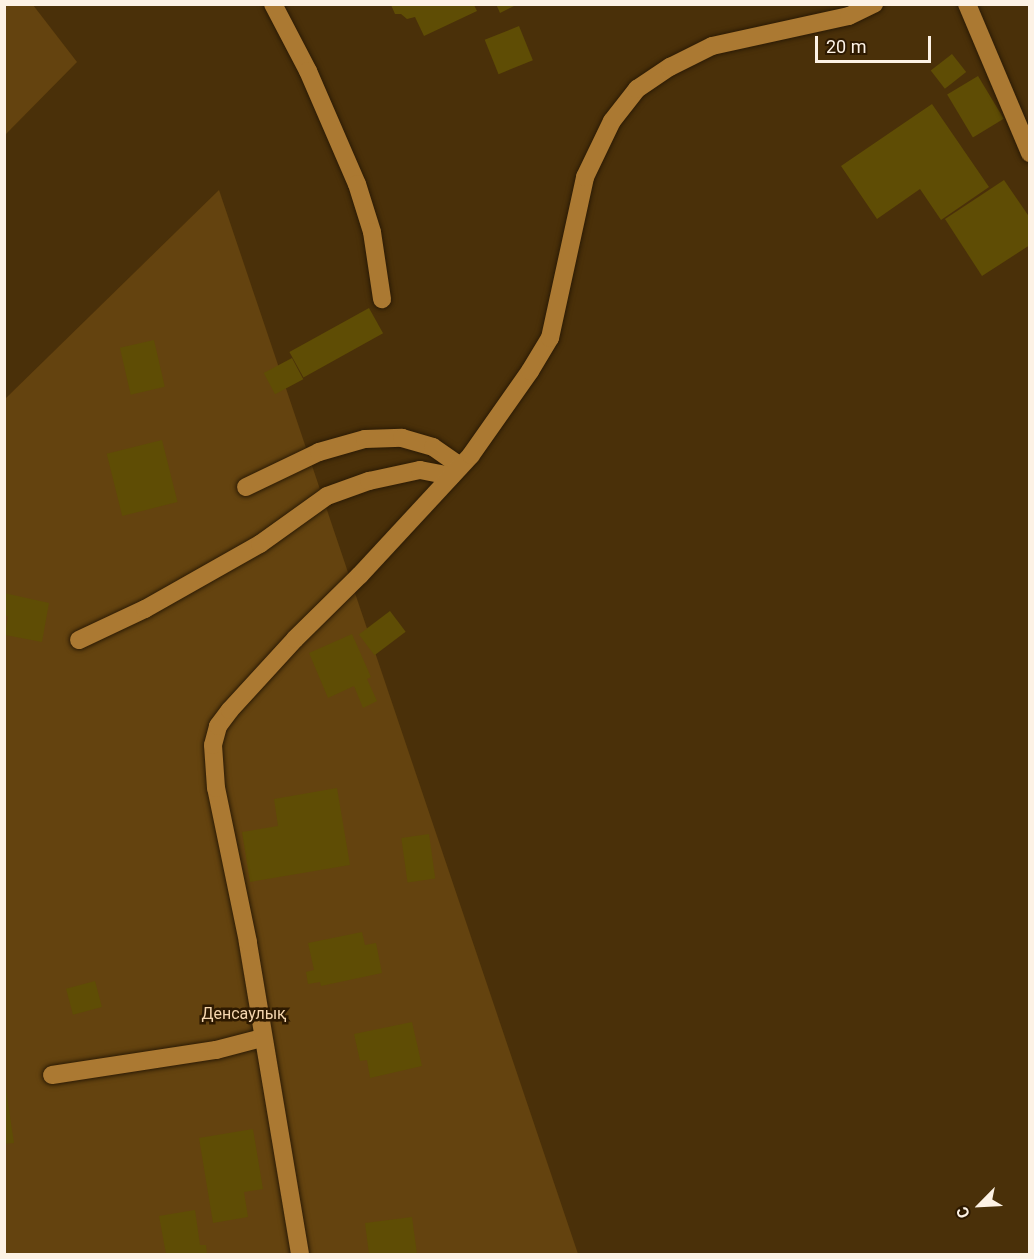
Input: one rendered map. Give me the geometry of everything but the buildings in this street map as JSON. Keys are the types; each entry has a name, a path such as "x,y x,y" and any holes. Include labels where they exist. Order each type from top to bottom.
{"street":[{"path":"300,1254 262,1038 248,942 216,788 213,745 218,726 295,639 360,575 456,471 504,408 550,338 585,177 612,121 638,89 670,67 712,45 849,16 874,4"},
{"path":"967,4 1029,153"},
{"path":"273,5 308,71 357,184 372,232 382,299"},
{"path":"246,487 319,452 365,439 402,438 433,447 456,471"},
{"path":"79,640 146,609 260,544 327,496 369,481 420,470 456,471"},
{"path":"52,1075 216,1050 262,1038"}],"green space":[{"path":"5,4 33,5 77,62 5,135"},
{"name":"Денсаулық","path":"219,190 578,1254 5,1254 5,399"}]}
